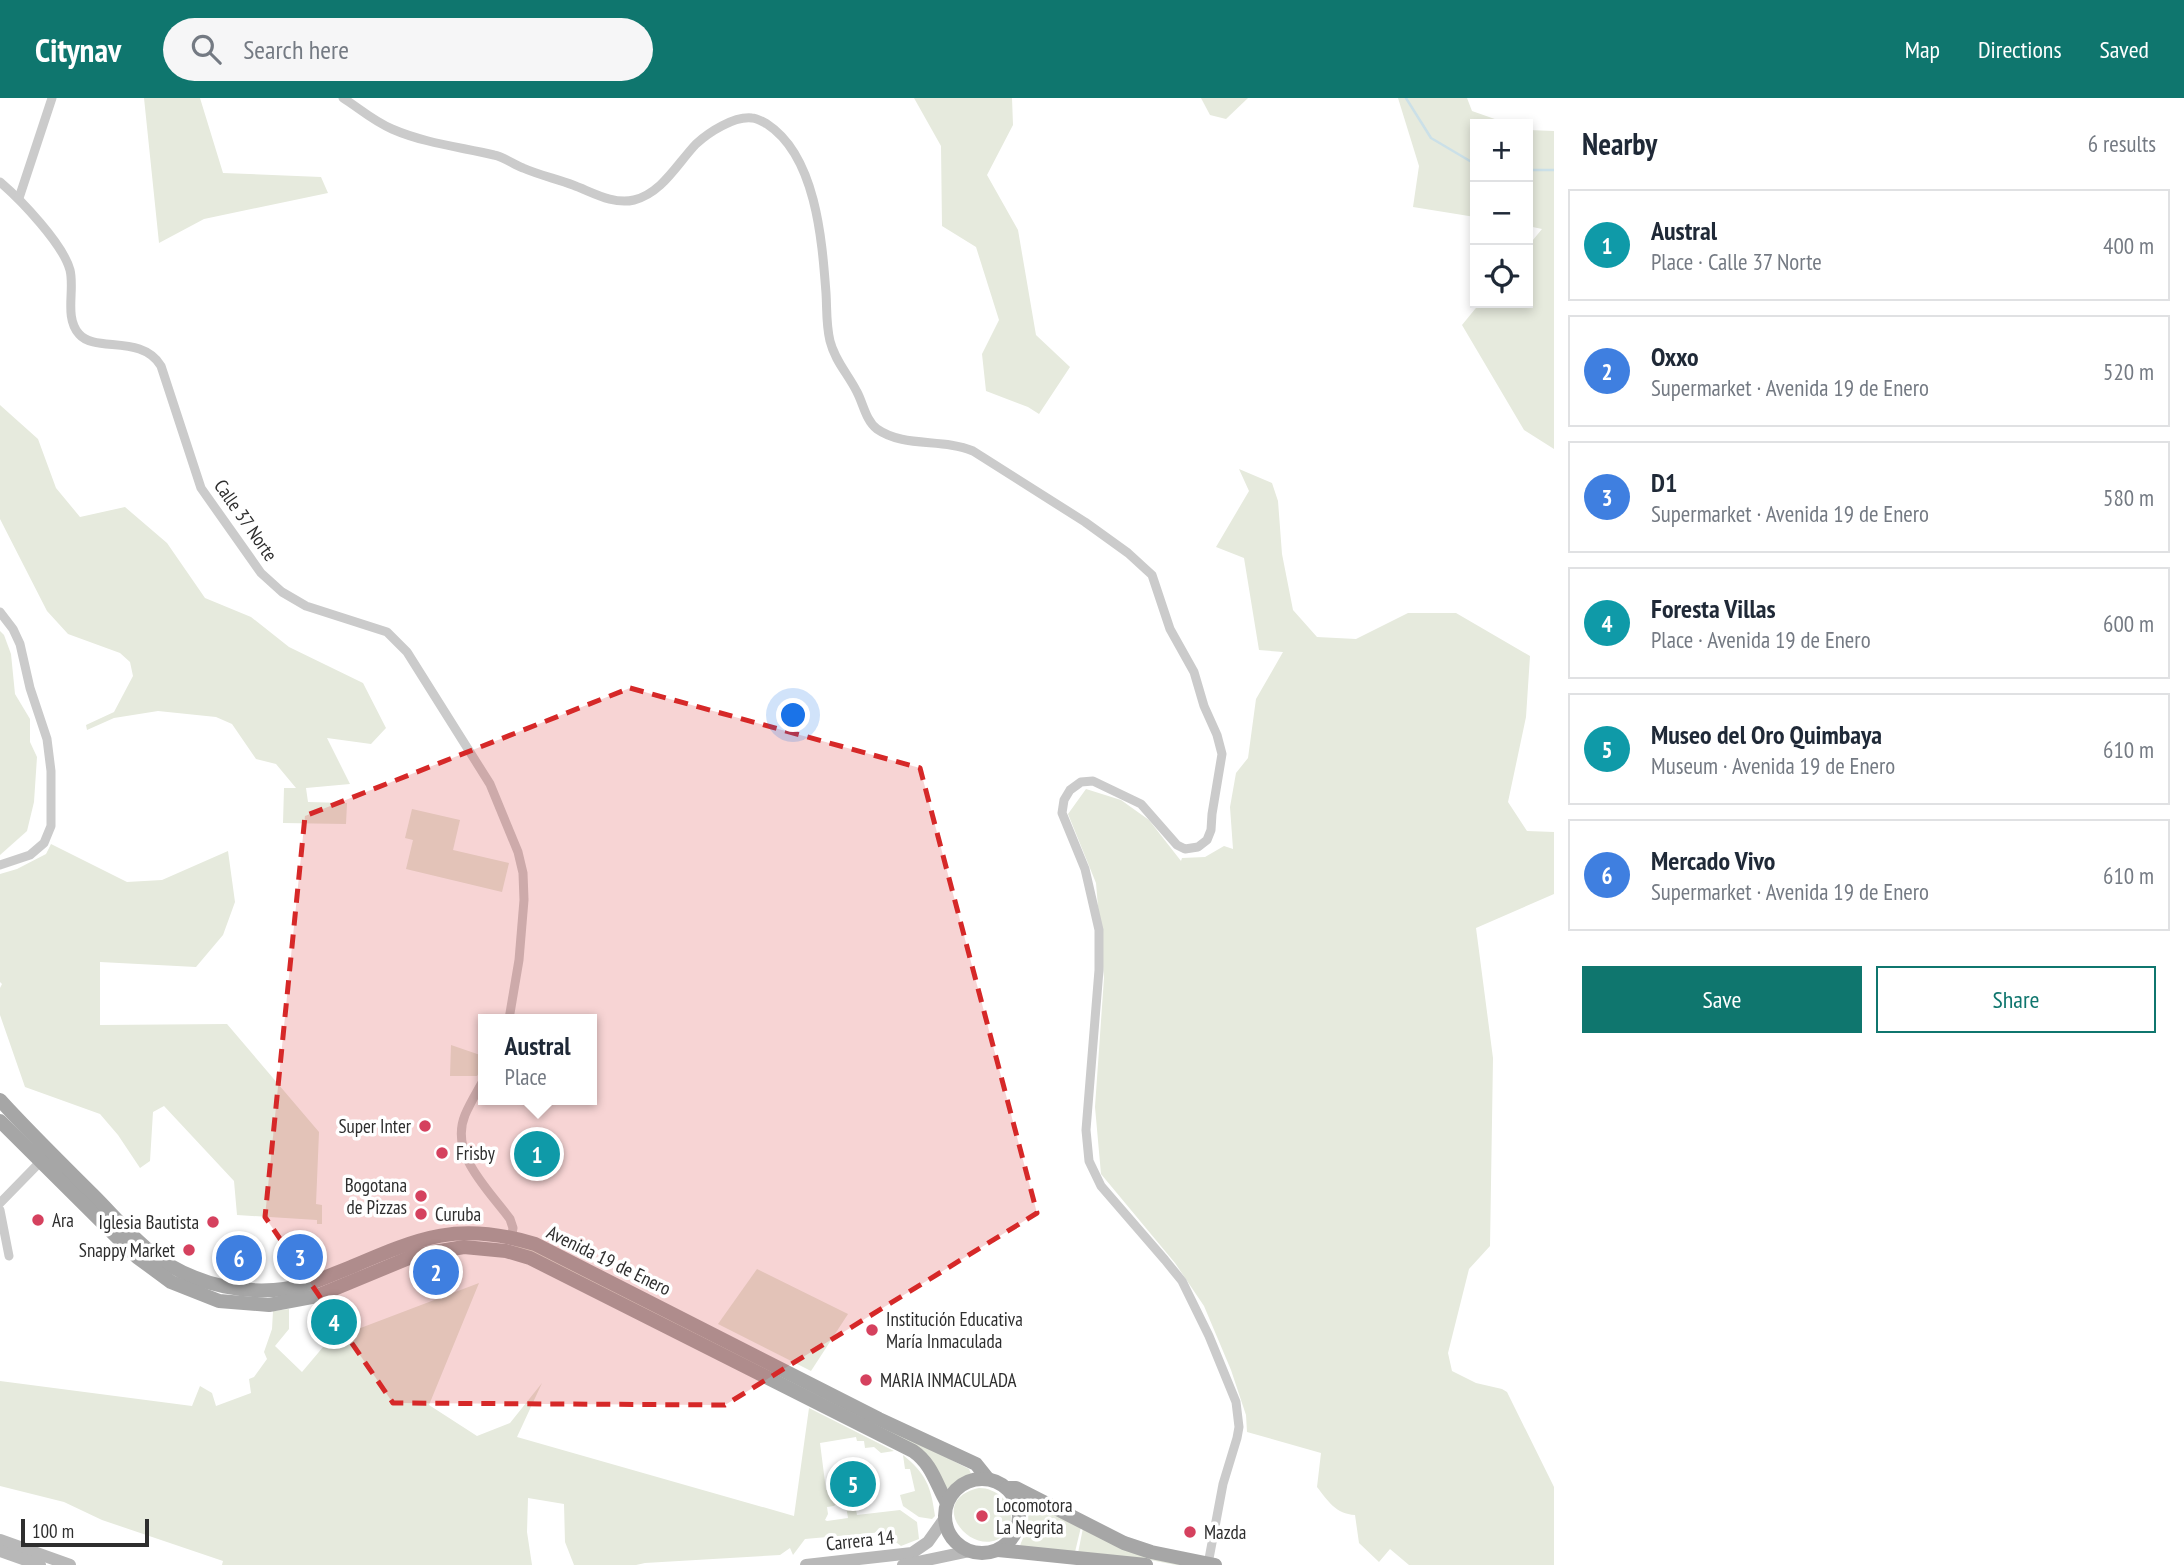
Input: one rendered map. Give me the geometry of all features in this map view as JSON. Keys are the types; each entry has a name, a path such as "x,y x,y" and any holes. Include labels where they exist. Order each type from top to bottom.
{"main road":[{"name":"Avenida 19 de Enero","path":"0,1100 45,1156 145,1264 171,1282 219,1301 259,1305 294,1301 317,1296 416,1255 432,1251 535,1244 879,1419 976,1464 988,1479"},
{"name":"Avenida 19 de Enero","path":"0,1121 45,1156"},
{"name":"Avenida 19 de Enero","path":"509,1244 530,1258 913,1451 929,1466 946,1511"},
{"path":"1146,1565 998,1550 984,1554 970,1551 952,1538 946,1511 954,1491 966,1482 988,1479 1007,1488 1016,1488 1124,1543 1151,1552 1215,1565"},
{"path":"998,1550 1014,1535 1019,1522 1016,1500 1007,1488"},
{"name":"Carrera 14","path":"806,1565 912,1553 928,1542 946,1511"},
{"path":"0,1540 70,1565"},
{"path":"0,1551 40,1565"},
{"name":"Carrera 14","path":"903,1565 970,1551"}],"street":[{"path":"19,198 52,98"},
{"path":"343,98 391,129 461,149 497,156 523,169 621,201 639,198 667,179 697,144 715,130 754,117 765,123 780,134 802,169 818,218 822,241 830,340 843,372 856,389 873,426 886,434 906,440 943,442 973,452 1085,522 1128,553 1152,575 1164,614 1194,672 1221,748 1221,769 1211,830 1207,840 1198,848 1185,849 1172,841 1141,804 1093,781 1081,782 1070,790 1064,800 1062,813 1085,869 1099,930 1099,970 1086,1130 1089,1161 1101,1186 1182,1281 1209,1336 1236,1402 1239,1427 1223,1483 1208,1564"},
{"name":"Calle 37 Norte","path":"0,182 19,198 65,257 72,285 71,315 78,333 88,340 134,347 157,360 201,488 261,573 282,592 306,606 387,632 407,652 490,784 518,852 523,873 520,947 510,1014"},
{"path":"0,612 20,644 30,688 47,739 51,765 51,826 44,843 30,855 0,865"},
{"path":"478,1090 464,1116 461,1144 466,1158 510,1219 513,1228 509,1244"},
{"path":"0,1203 45,1156"},
{"path":"0,1192 12,1189"},
{"path":"0,1210 9,1256"}],"highlighted area":[{"path":"630,688 920,768 1037,1213 725,1405 393,1403 265,1217 305,816"}],"shaded area":[{"path":"144,98 200,98 223,173 321,177 328,193 204,219 159,243"},
{"path":"914,98 1012,98 1013,125 987,175 1018,230 1036,335 1070,367 1039,414 986,391 982,354 999,320 976,247 942,226 941,146"},
{"path":"1201,98 1248,98 1226,119 1210,115"},
{"path":"1398,98 1467,98 1472,111 1495,119 1470,119 1470,216 1413,207 1419,166"},
{"path":"1533,130 1554,131 1554,449 1524,430 1462,325 1476,308 1533,308 1533,240 1542,229 1533,227"},
{"path":"0,405 38,439 56,488 80,517 125,507 167,543 205,598 251,617 289,647 363,683 386,728 371,744 327,738 350,784 306,788 308,802 347,803 346,824 283,823 284,788 296,788 276,764 256,759 232,724 216,717 158,711 114,718 87,730 86,725 114,712 133,676 130,662 120,653 68,634 47,611 0,519"},
{"path":"1239,469 1272,483 1278,501 1282,554 1293,610 1317,637 1356,639 1408,613 1456,613 1530,656 1526,717 1508,802 1527,831 1554,832 1554,894 1476,928 1493,1058 1490,1246 1469,1269 1448,1353 1452,1371 1476,1383 1507,1392 1554,1487 1554,1565 1409,1565 1390,1549 1379,1562 1359,1543 1355,1515 1338,1509 1317,1487 1321,1453 1247,1432 1246,1415 1231,1370 1204,1306 1175,1263 1101,1174 1095,1107 1104,978 1096,883 1068,814 1086,789 1121,800 1149,820 1181,861 1182,858 1205,857 1224,846 1233,849 1230,807 1236,773 1248,758 1256,699 1283,652 1259,650 1244,558 1216,547 1249,491"},
{"path":"0,631 11,654 15,694 30,719 30,742 37,757 34,802 27,831 0,855"},
{"path":"412,809 460,820 453,850 509,863 502,892 406,869 413,840 405,838"},
{"path":"51,844 127,882 162,880 228,851 235,902 223,935 196,967 100,962 100,1025 227,1024 319,1132 316,1204 322,1205 322,1224 317,1224 317,1220 237,1215 234,1181 164,1106 153,1112 150,1161 140,1168 100,1114 25,1087 0,1015 0,874 17,869 46,854"},
{"path":"451,1045 478,1054 477,1076 450,1076"},
{"path":"516,1244 540,1250 969,1469 971,1474 949,1489 945,1488 932,1463 517,1248"},
{"path":"757,1269 848,1314 811,1371 718,1324"},
{"path":"479,1283 429,1405 477,1436 510,1423 542,1383 517,1437 794,1516 809,1408 894,1451 881,1453 874,1447 865,1448 864,1441 857,1441 856,1437 820,1443 826,1490 838,1494 840,1500 834,1506 827,1507 825,1520 848,1518 846,1506 855,1505 857,1515 900,1510 917,1522 919,1539 901,1546 883,1532 805,1539 793,1555 790,1548 780,1555 636,1565 574,1565 565,1542 564,1504 528,1498 527,1532 532,1565 222,1565 223,1561 102,1520 64,1502 0,1486 0,1381 192,1406 200,1386 212,1393 216,1406 251,1393 249,1379 254,1377 267,1359 264,1352 272,1329 273,1311 289,1309 289,1329 275,1346 302,1372 329,1340"},
{"path":"903,1455 926,1481 935,1516 932,1519 919,1517 903,1506 900,1495 915,1491 910,1469 905,1469"},
{"path":"979,1488 995,1492 1010,1510 1010,1525 1006,1533 994,1541 981,1541 969,1536 954,1516 955,1505 962,1495"},
{"path":"1029,1501 1081,1527 1075,1552 1020,1546 1027,1527"},
{"path":"1083,1528 1189,1565 1078,1553"}],"waterway":[{"path":"1406,98 1431,138 1470,161"},
{"path":"1533,170 1554,170"}],"place":[{"name":"Super Inter","path":"425,1126"},
{"name":"Frisby","path":"442,1153"},
{"name":"Austral","path":"537,1154"},
{"name":"Bogotana de Pizzas","path":"421,1196"},
{"name":"Curuba","path":"421,1214"},
{"name":"Ara","path":"38,1220"},
{"name":"Iglesia Bautista","path":"213,1222"},
{"name":"Snappy Market","path":"189,1250"},
{"name":"D1","path":"300,1257"},
{"name":"Mercado Vivo","path":"239,1258"},
{"name":"Oxxo","path":"436,1272"},
{"name":"Foresta Villas","path":"334,1322"},
{"name":"Institución Educativa María Inmaculada","path":"872,1330"},
{"name":"MARIA INMACULADA","path":"866,1380"},
{"name":"Museo del Oro Quimbaya","path":"853,1484"},
{"name":"Locomotora La Negrita","path":"982,1516"},
{"name":"Mazda","path":"1190,1532"}]}
